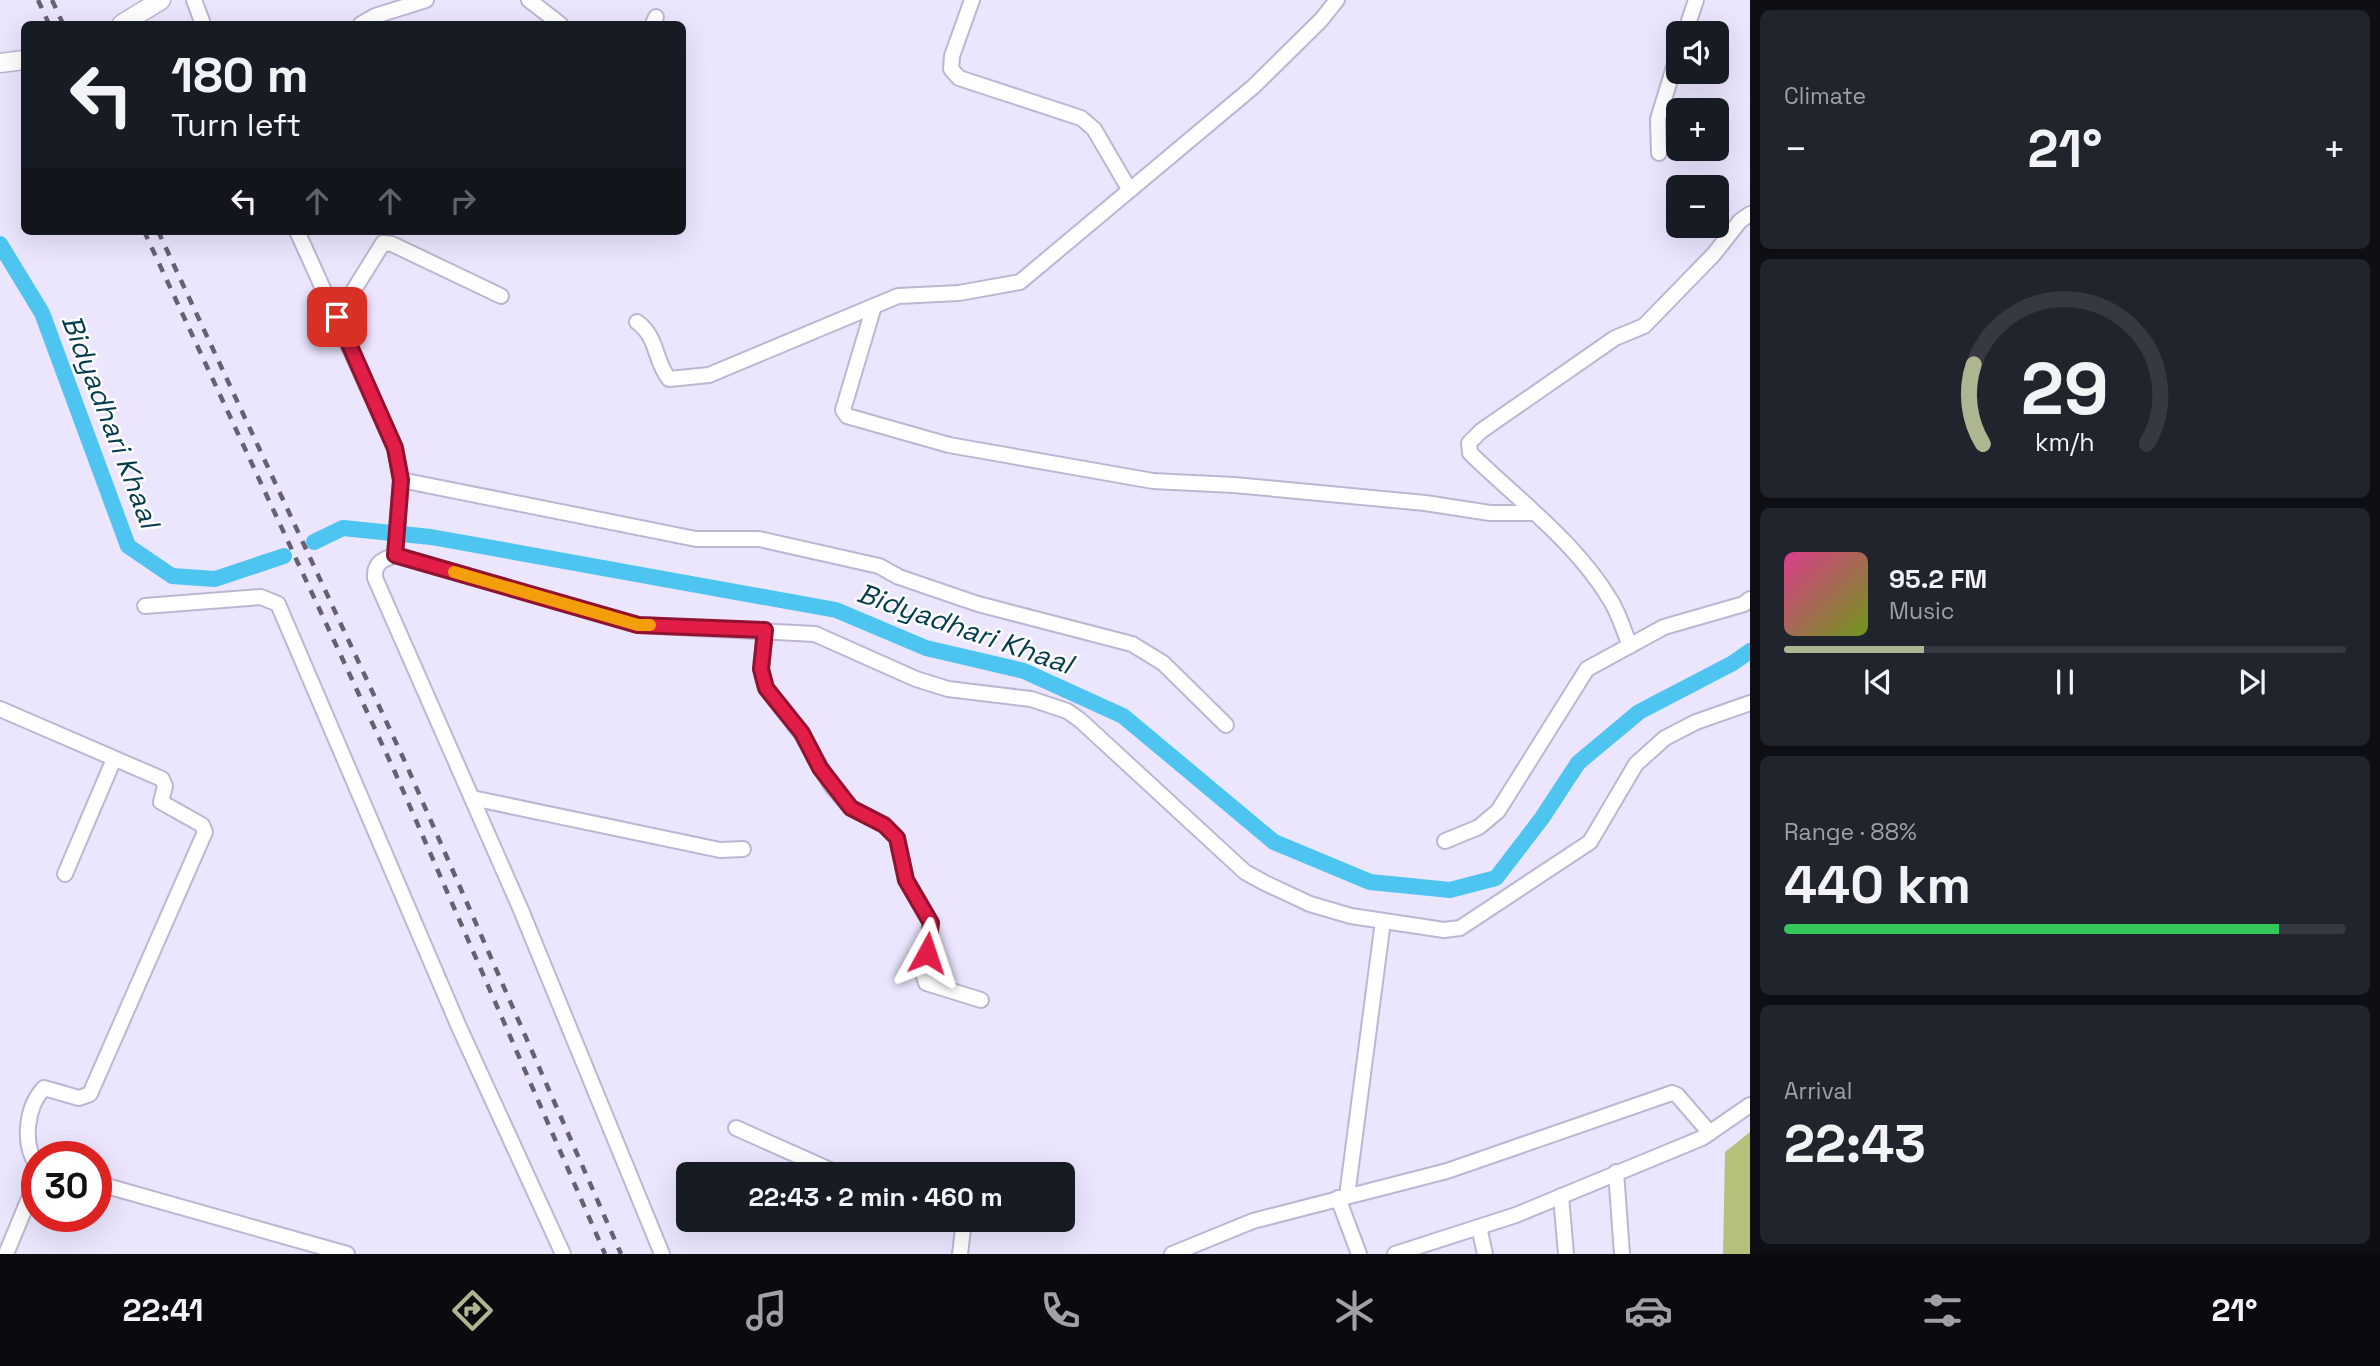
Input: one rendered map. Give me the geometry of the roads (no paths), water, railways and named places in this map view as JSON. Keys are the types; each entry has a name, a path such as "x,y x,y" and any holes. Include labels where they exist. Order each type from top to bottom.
{"street":[{"path":"127,21 161,0"},
{"path":"194,0 203,21"},
{"path":"366,21 426,0"},
{"path":"529,0 556,21"},
{"path":"972,0 952,56 951,69 959,78 1081,118 1094,128 1129,189"},
{"path":"637,322 653,339 661,367 669,379 709,375 898,296 960,293 1020,282 1253,87 1313,29 1337,0"},
{"path":"1689,21 1696,0"},
{"path":"0,64 21,60"},
{"path":"1659,153 1660,109 1668,84"},
{"path":"1630,646 1612,602 1597,581 1565,543 1470,453 1472,439 1615,338 1643,326 1714,254 1740,221 1750,214"},
{"path":"299,235 395,448 401,480 395,555"},
{"path":"337,317 383,243 392,244 501,296"},
{"path":"874,306 843,410 847,416 950,445 1153,481 1234,485 1425,503 1490,513 1534,513"},
{"path":"401,480 696,539 760,539 879,566 899,577 978,604 1132,644 1163,663 1226,725"},
{"path":"662,1254 472,798 375,578 377,564 395,555 638,625 815,634 916,679 948,689 1031,699 1068,711 1245,872 1310,904 1383,921 1444,930 1460,928 1590,842 1636,764 1665,738 1696,722 1750,703"},
{"path":"145,606 261,597 278,604 454,1015 563,1254"},
{"path":"1446,841 1479,827 1498,811 1581,675 1664,627 1744,604 1750,599"},
{"path":"765,630 761,669 766,688 802,733 820,768 851,808 884,825 897,838 906,880 931,923 923,973 926,983 981,1000"},
{"path":"0,709 162,779 165,786 161,802 202,825 205,832 90,1094 79,1098 44,1088 39,1093 27,1131 28,1141"},
{"path":"65,874 114,759"},
{"path":"472,798 720,850 743,849"},
{"path":"1359,1254 1343,1198 1383,921"},
{"path":"1172,1254 1253,1221 1447,1171 1672,1093 1710,1133"},
{"path":"1395,1254 1479,1227 1561,1196 1710,1133 1750,1105"},
{"path":"736,1128 812,1162"},
{"path":"1616,1172 1622,1254"},
{"path":"112,1188 347,1254"},
{"path":"1561,1196 1566,1254"},
{"path":"6,1254 21,1218"},
{"path":"1479,1227 1485,1254"},
{"path":"960,1254 963,1232"}],"waterway":[{"name":"Bidyadhari Khaal","path":"0,244 42,313 128,546 172,576 215,579 284,556"},
{"name":"Bidyadhari Khaal","path":"314,542 343,528 431,537 836,610 926,648 1024,671 1123,716 1274,842 1370,882 1450,890 1496,878 1542,818 1578,763 1639,712 1733,663 1750,651"}],"railway":[{"path":"38,0 48,21"},
{"path":"52,0 62,21"},
{"path":"146,235 394,770 605,1254"},
{"path":"160,235 406,764 621,1254"}]}
